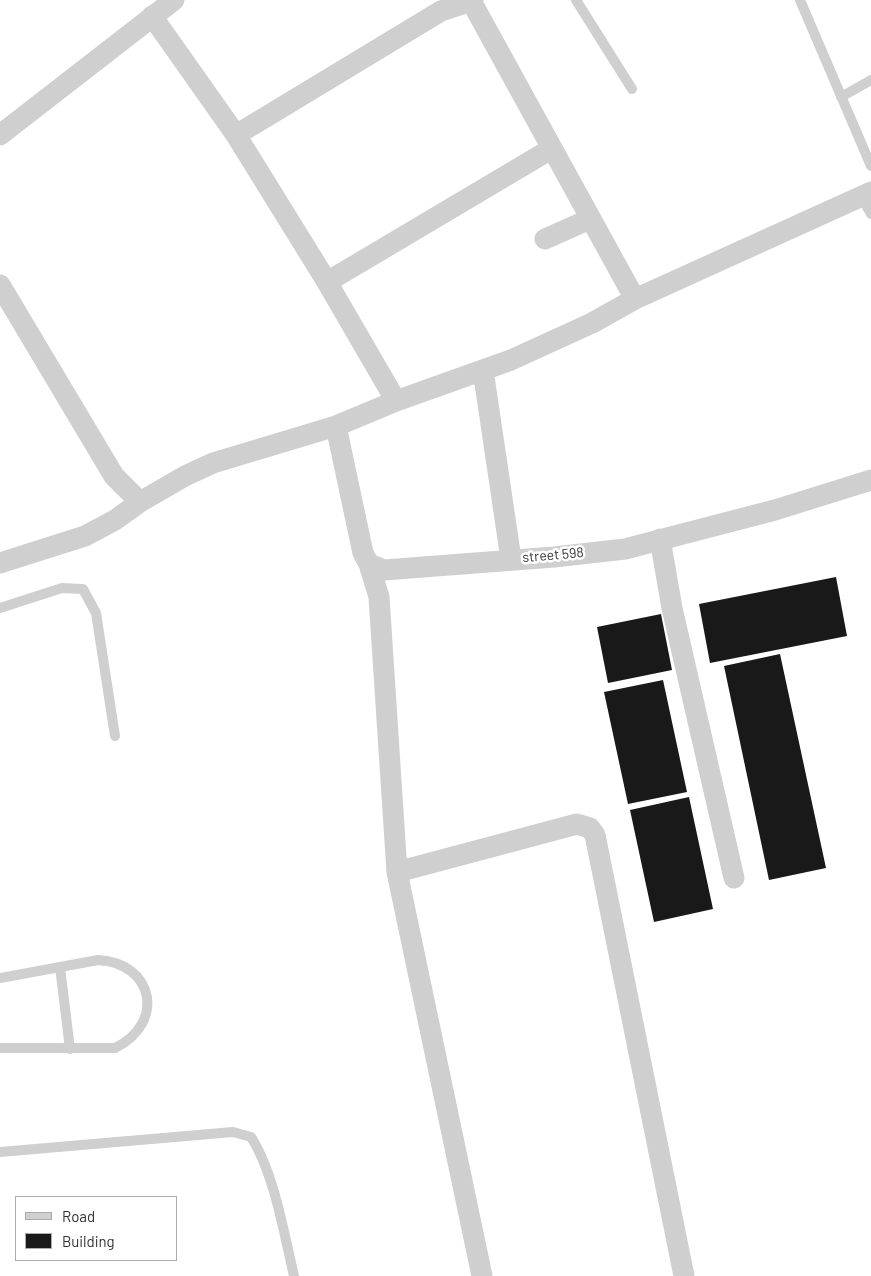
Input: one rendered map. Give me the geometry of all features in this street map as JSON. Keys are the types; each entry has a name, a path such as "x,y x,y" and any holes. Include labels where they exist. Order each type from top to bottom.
{"street":[{"path":"0,135 174,0"},
{"path":"236,135 441,11 472,1 551,149 635,299"},
{"path":"152,16 236,135 327,282 396,401"},
{"path":"327,282 551,149"},
{"path":"0,563 86,536 184,476 213,463 336,426 396,401 511,360 592,323 635,299 868,201"},
{"path":"545,239 590,219"},
{"path":"0,285 114,476 140,502"},
{"path":"482,370 510,559"},
{"path":"336,426 363,553 369,564 379,597 397,872 482,1276"},
{"name":"street 598","path":"369,564 384,570 554,557 625,549 775,510 871,480"},
{"path":"660,539 672,608 734,878"},
{"path":"397,872 577,824 590,828 595,835 684,1276"}],"lane":[{"path":"576,0 632,89"},
{"path":"800,0 871,166"},
{"path":"841,97 871,80"},
{"path":"0,608 62,588 83,589 96,613 114,736"},
{"path":"0,978 98,960 112,961 126,966 140,981 148,1001 143,1023 129,1041 115,1048 0,1048"},
{"path":"60,967 70,1049"},
{"path":"0,1152 233,1132 251,1137 260,1151 281,1220 294,1276"}],"building":[{"path":"836,577 847,636 710,663 699,604"},
{"path":"661,614 672,670 608,683 597,627"},
{"path":"780,654 826,868 769,880 724,666"},
{"path":"663,680 687,792 628,804 604,692"},
{"path":"689,797 713,909 654,922 630,810"}]}
